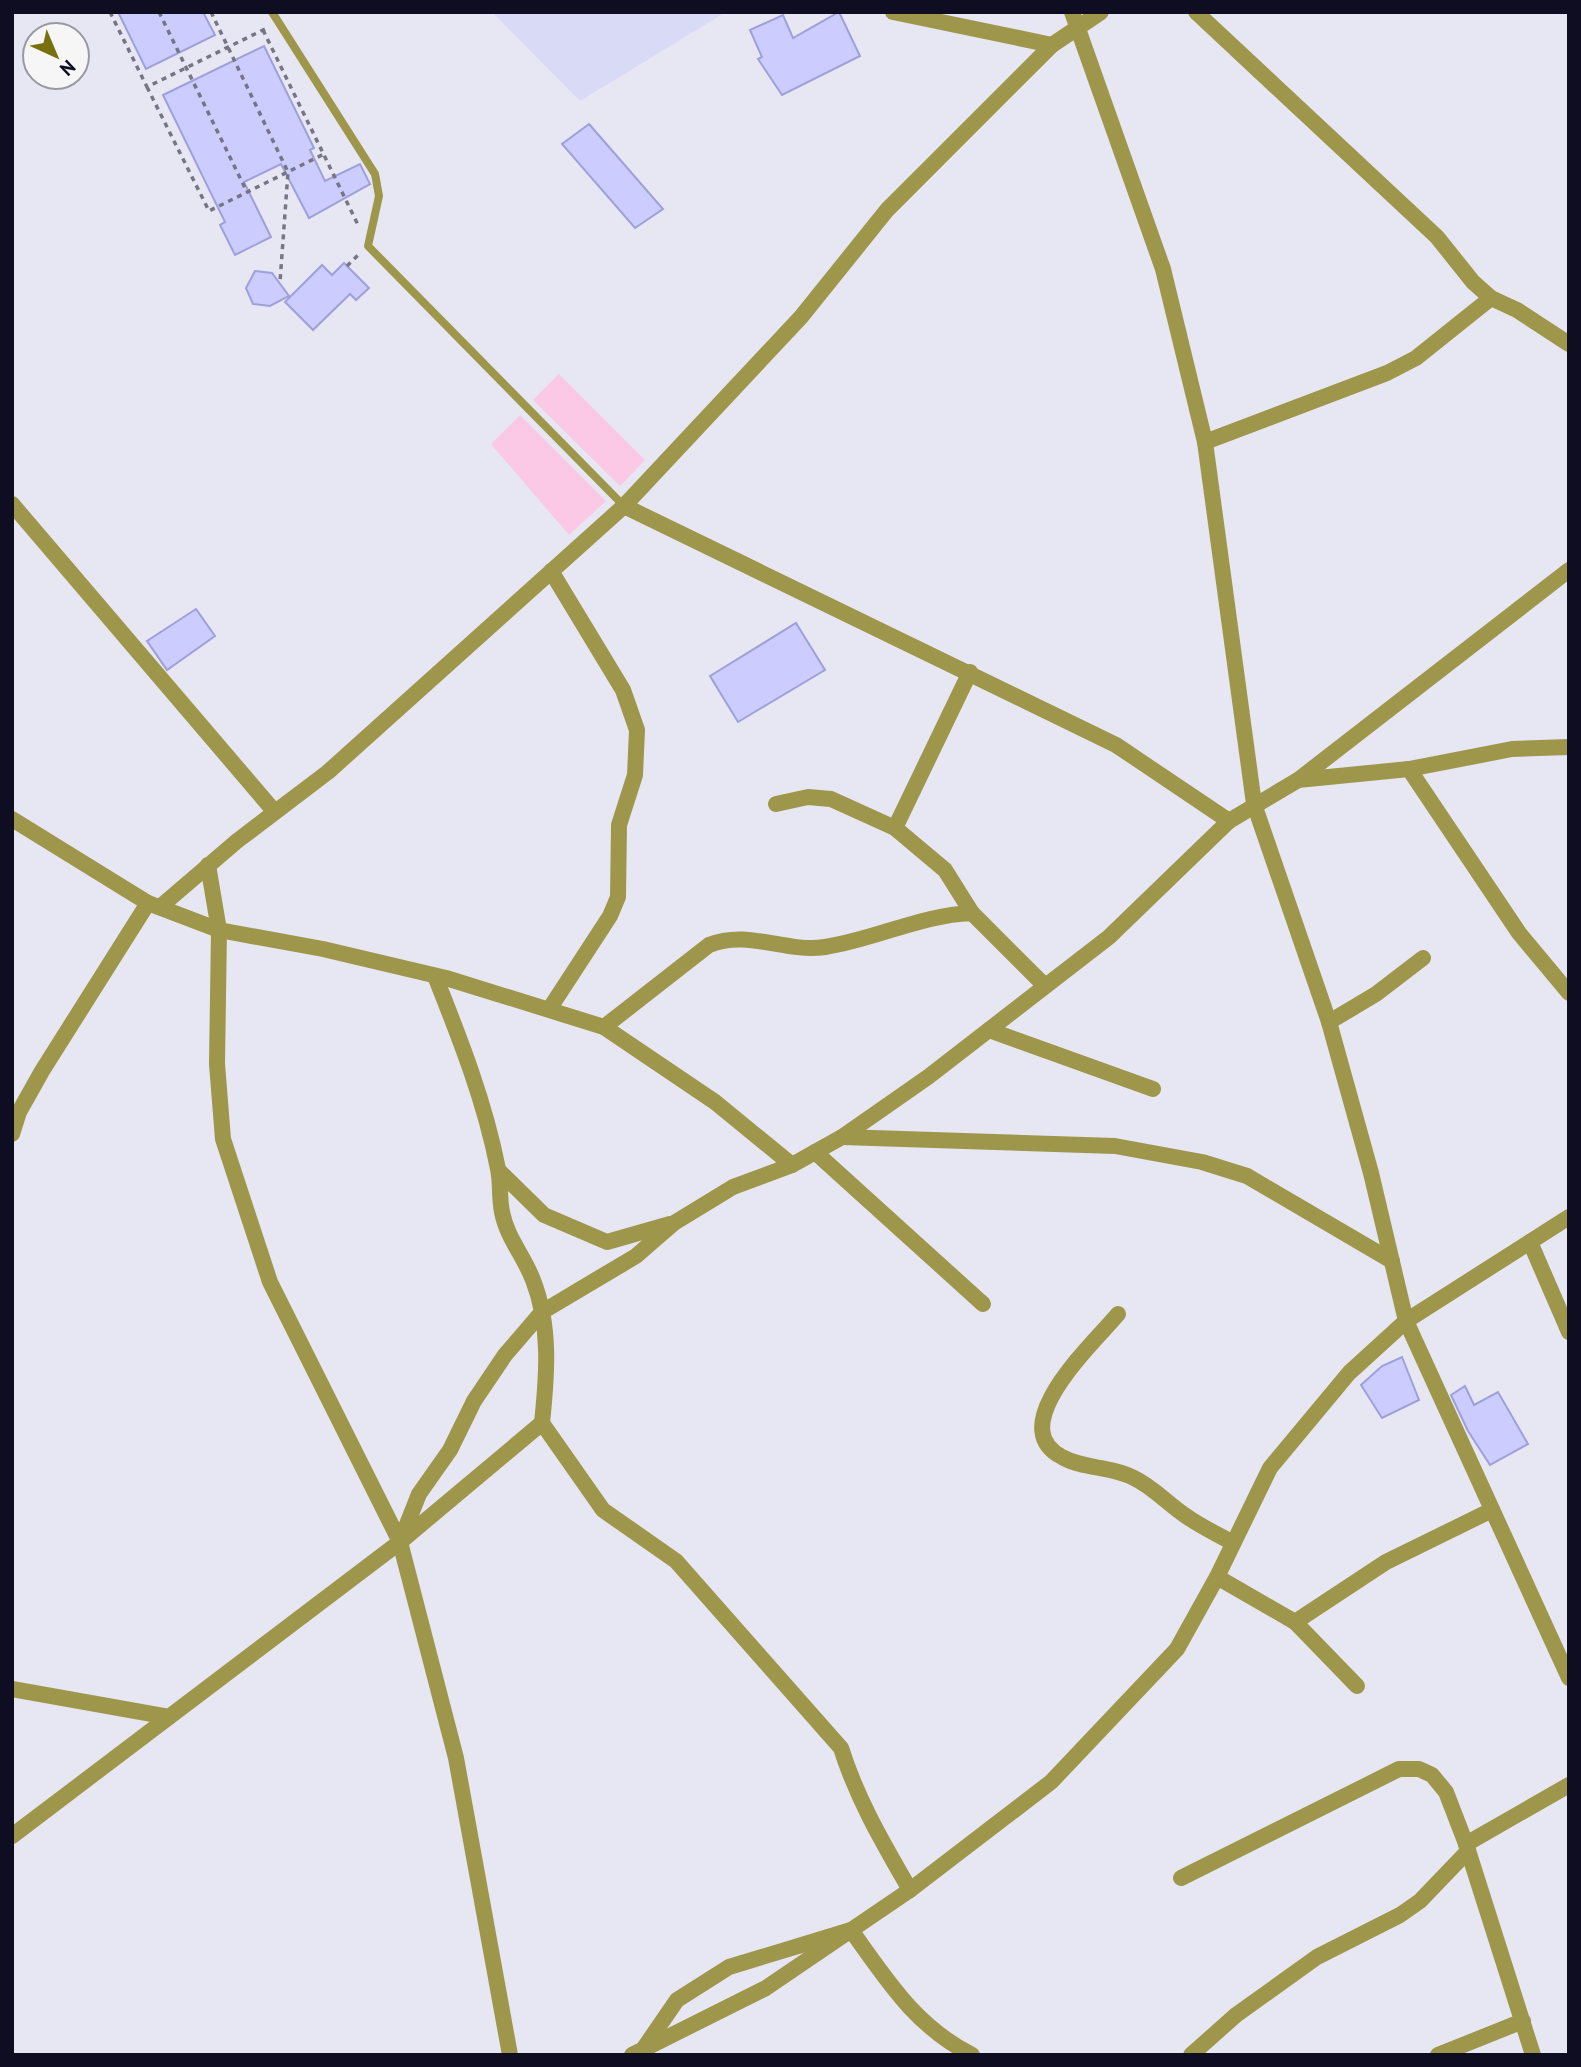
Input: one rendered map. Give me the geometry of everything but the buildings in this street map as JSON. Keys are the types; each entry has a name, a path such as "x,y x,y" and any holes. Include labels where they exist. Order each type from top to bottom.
{"street":[{"path":"893,12 1052,45"},
{"path":"1072,12 1163,269 1205,442 1254,804 1329,1022 1406,1321 1569,1678"},
{"path":"12,1134 19,1112 42,1071 154,905 328,772 624,506 801,317 887,210 1052,45 1101,12"},
{"path":"1196,12 1308,118 1356,158 1437,237 1473,282 1491,298 1569,344"},
{"path":"1205,442 1387,373 1416,358 1491,298"},
{"path":"12,505 274,811"},
{"path":"624,506 1116,745 1229,821"},
{"path":"400,1542 419,1494 450,1450 474,1401 505,1355 542,1312 636,1256 674,1223 733,1187 792,1165 842,1137 929,1077 1109,937 1229,821 1298,780 1569,570"},
{"path":"550,1008 610,916 618,897 619,825 635,775 637,730 623,691 551,572"},
{"path":"895,828 970,672"},
{"path":"1298,780 1409,769 1512,749 1569,747"},
{"path":"1409,769 1518,933 1569,993"},
{"path":"776,804 808,797 831,799 895,828 945,870 972,913 1045,986"},
{"path":"12,819 154,905 219,930 323,949 435,976 550,1008 604,1027 715,1102 792,1165"},
{"path":"208,865 219,930 217,1064 223,1139 270,1282 400,1542 456,1758 510,2055"},
{"path":"604,1027 709,945 727,938 799,947 824,947 946,914 972,913"},
{"path":"1329,1022 1376,994 1423,958"},
{"path":"435,976 474,1074 499,1171 502,1212 512,1244 533,1278 542,1312 548,1366 542,1423 603,1510 676,1561 841,1748 864,1807 909,1890"},
{"path":"989,1030 1153,1089"},
{"path":"842,1137 1038,1146 1115,1146 1202,1162 1247,1176 1392,1261"},
{"path":"815,1152 983,1304"},
{"path":"499,1171 544,1215 607,1242 674,1223"},
{"path":"638,2054 766,1987 909,1890 1051,1782 1117,1716 1177,1649 1217,1577 1270,1468 1349,1373 1406,1321 1569,1217"},
{"path":"1531,1242 1569,1332"},
{"path":"1118,1314 1049,1396 1042,1415 1043,1436 1050,1448 1062,1458 1133,1477 1186,1517 1233,1543"},
{"path":"12,1836 400,1542 475,1483 542,1423"},
{"path":"1295,1622 1386,1562 1492,1510"},
{"path":"1217,1577 1295,1622 1357,1686"},
{"path":"12,1689 169,1717"},
{"path":"1181,1878 1399,1769 1419,1769 1433,1775 1446,1792 1467,1847 1533,2055"},
{"path":"1191,2055 1236,2015 1317,1957 1400,1915 1420,1901 1467,1847 1569,1785"},
{"path":"638,2054 677,2000 729,1966 851,1930"},
{"path":"851,1930 905,2005 948,2043 972,2055"},
{"path":"1438,2055 1522,2021"}],"lane":[{"path":"272,12 375,174 379,197 368,246 624,506"}],"path":[{"path":"110,12 209,211 324,154"},
{"path":"159,12 247,192"},
{"path":"211,12 288,172 280,282"},
{"path":"147,87 280,23"},
{"path":"263,30 368,246"}],"shaded area":[{"path":"492,12 726,12 580,101"},
{"path":"559,374 645,460 620,486 533,400"},
{"path":"520,415 606,501 569,535 491,444"}]}
